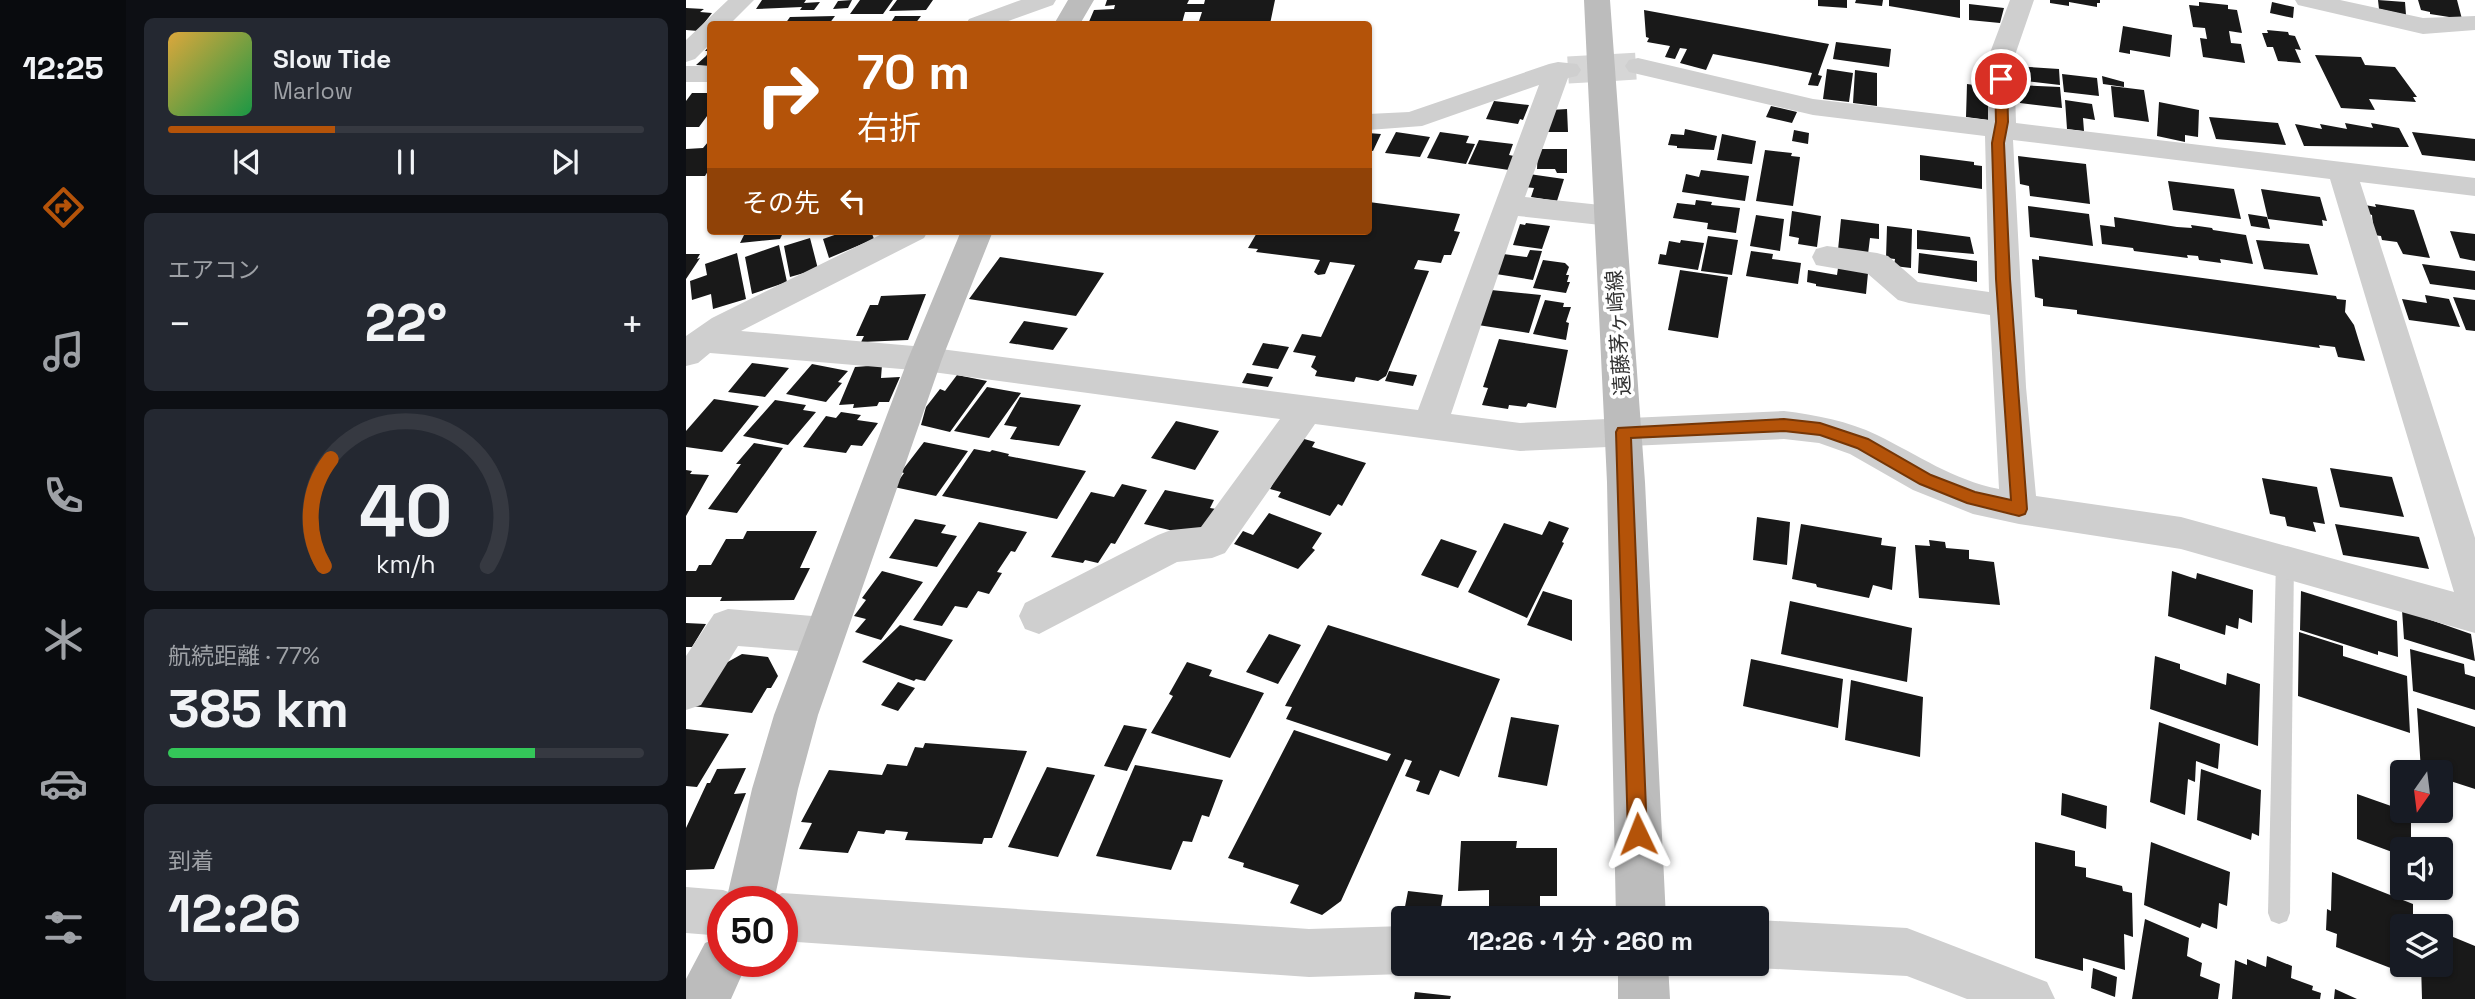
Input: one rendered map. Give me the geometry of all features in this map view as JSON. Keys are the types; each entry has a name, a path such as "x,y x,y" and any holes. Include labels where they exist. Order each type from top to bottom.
{"main road":[{"path":"1069,21 1081,0"},
{"name":"遠藤茅ヶ崎線","path":"1597,0 1624,432 1641,906"},
{"path":"753,886 775,789 796,715 925,359 975,235"},
{"path":"1643,976 1644,999"},
{"path":"703,999 715,977"}],"street":[{"path":"719,21 741,0"},
{"path":"986,21 1044,0"},
{"path":"2019,509 2004,306 1998,143 2001,58 2021,0"},
{"path":"2306,0 2423,26 2475,23"},
{"path":"692,72 707,37"},
{"path":"1638,66 1813,107 2475,187"},
{"path":"1372,122 1412,120 1563,70 1507,205 1430,425"},
{"path":"2342,172 2409,383 2426,451 2475,596"},
{"path":"1507,205 1611,216"},
{"path":"695,347 723,326 905,235"},
{"path":"1827,257 1877,264 1909,292 2004,306"},
{"path":"695,347 925,359 1520,437 1784,425 1820,429 1863,444 1926,480 1973,499 2019,509 2181,533 2475,615"},
{"path":"1038,617 1171,546 1212,542 1306,409"},
{"path":"686,691 728,628 824,635"},
{"path":"686,910 707,912"},
{"path":"798,918 1309,953 1391,950"},
{"path":"1769,945 1907,952 2030,999"}],"lane":[{"path":"2279,913 2285,560"}],"building":[{"path":"762,0 820,2 814,10 800,10 802,7 756,9"},
{"path":"852,0 848,8 833,9 838,1"},
{"path":"860,0 893,0 883,14 850,14"},
{"path":"897,0 933,0 926,10 889,11"},
{"path":"1107,0 1189,0 1187,4 1204,4 1205,0 1275,0 1271,21 1199,21 1202,12 1185,12 1183,21 1089,21 1094,10 1114,9 1115,5 1105,6"},
{"path":"1818,0 1847,0 1847,8 1818,6"},
{"path":"1856,0 1883,0 1882,6 1855,3"},
{"path":"1889,0 1960,0 1960,18 1889,6"},
{"path":"2050,0 2100,0 2100,3 2097,3 2097,7 2069,2 2069,6 2050,3"},
{"path":"2378,0 2405,2 2406,15 2379,9"},
{"path":"2418,0 2457,0 2462,19 2430,14 2421,10"},
{"path":"2199,2 2228,5 2228,9 2237,10 2242,33 2229,31 2231,43 2241,44 2245,63 2203,57 2200,38 2207,39 2205,28 2193,27 2189,5 2199,6"},
{"path":"2272,2 2294,7 2293,18 2270,13"},
{"path":"1969,4 2004,8 2000,23 1969,20"},
{"path":"686,8 704,9 700,12 712,13 698,31 686,30"},
{"path":"1644,10 1829,44 1818,75 1822,76 1818,86 1808,85 1812,73 1713,54 1706,70 1680,63 1687,49 1680,48 1675,59 1665,57 1670,46 1647,42 1649,38 1646,37"},
{"path":"835,16 831,21 787,21 790,17"},
{"path":"895,16 921,16 917,21 892,21"},
{"path":"2123,26 2172,35 2170,57 2130,50 2130,54 2119,52"},
{"path":"2267,30 2288,32 2289,35 2295,36 2301,50 2295,49 2301,63 2278,61 2273,47 2267,47 2262,33 2268,33"},
{"path":"1836,42 1891,49 1889,67 1833,59"},
{"path":"2315,55 2361,57 2365,65 2395,67 2417,97 2413,97 2416,102 2369,99 2375,110 2341,108"},
{"path":"706,56 707,66 696,65"},
{"path":"2013,66 2059,69 2060,85 2010,79"},
{"path":"1827,69 1853,73 1849,102 1823,99"},
{"path":"1855,70 1877,73 1877,106 1853,103"},
{"path":"2062,74 2097,78 2099,96 2064,92"},
{"path":"2102,76 2124,82 2124,87 2103,84"},
{"path":"1967,84 1989,87 1989,120 1966,117"},
{"path":"2019,85 2060,87 2062,108 2020,103"},
{"path":"2111,86 2144,90 2149,122 2114,117"},
{"path":"692,93 707,93 707,116 699,127 686,127 686,101"},
{"path":"2065,100 2092,104 2095,120 2083,118 2084,131 2067,129"},
{"path":"1494,101 1529,105 1523,120 1520,119 1518,124 1486,119"},
{"path":"2159,102 2199,110 2198,137 2185,135 2185,142 2157,136"},
{"path":"1771,106 1797,112 1792,123 1766,117"},
{"path":"1567,109 1568,132 1544,132 1551,110"},
{"path":"2209,117 2278,123 2286,145 2216,139"},
{"path":"2345,123 2373,128 2371,123 2399,128 2409,147 2304,146 2295,124 2322,129 2320,124 2347,129"},
{"path":"1685,129 1717,136 1714,150 1668,145 1671,134 1684,135"},
{"path":"1794,130 1809,133 1808,144 1792,141"},
{"path":"1396,132 1430,137 1420,157 1385,153"},
{"path":"1440,132 1469,136 1466,143 1475,144 1466,164 1427,158"},
{"path":"2412,132 2475,139 2475,161 2422,155"},
{"path":"1372,133 1381,134 1373,151"},
{"path":"1722,134 1756,141 1752,164 1717,160"},
{"path":"1479,140 1513,144 1509,155 1514,156 1509,170 1468,164"},
{"path":"707,143 707,173 705,176 686,176 686,149 703,148"},
{"path":"1538,149 1567,149 1567,173 1557,173 1555,169 1537,169"},
{"path":"1765,150 1792,153 1791,156 1800,157 1793,206 1756,201"},
{"path":"1920,155 1974,162 1974,165 1982,166 1982,189 1920,180"},
{"path":"2018,156 2086,164 2090,204 2030,196 2029,186 2020,184"},
{"path":"1701,170 1749,176 1745,201 1682,192 1686,174 1699,177"},
{"path":"1529,174 1564,179 1557,201 1531,197 1534,188 1524,187"},
{"path":"2168,181 2234,189 2241,219 2173,210"},
{"path":"2261,189 2320,197 2327,221 2322,220 2323,226 2268,219"},
{"path":"1696,200 1712,202 1711,205 1740,208 1736,233 1707,229 1708,223 1673,218 1677,203 1695,205"},
{"path":"1372,202 1460,214 1454,231 1460,232 1451,255 1444,255 1441,263 1418,260 1414,269 1429,271 1386,376 1378,381 1356,377 1354,382 1315,376 1317,371 1311,367 1316,356 1293,352 1302,334 1321,337 1355,265 1330,262 1325,274 1318,275 1314,272 1320,260 1256,252 1258,249 1248,248 1256,235 1372,235"},
{"path":"2375,204 2414,210 2430,258 2403,254 2397,242 2382,240 2381,236 2374,235 2372,215 2368,214 2365,205 2376,207"},
{"path":"2028,206 2089,214 2093,246 2030,237"},
{"path":"1792,211 1821,216 1817,247 1798,244 1799,238 1789,236"},
{"path":"2248,214 2267,217 2270,229 2251,226"},
{"path":"1756,215 1784,219 1780,251 1750,246"},
{"path":"2114,217 2177,227 2192,228 2191,225 2246,235 2253,264 2220,259 2221,263 2199,260 2198,256 2187,255 2188,258 2102,244 2100,225 2115,227"},
{"path":"1841,219 1879,224 1879,239 1870,238 1868,254 1838,250"},
{"path":"1520,224 1550,226 1542,249 1513,245"},
{"path":"1887,226 1912,229 1911,268 1894,266 1895,259 1886,258"},
{"path":"1917,230 1970,237 1974,254 1917,249"},
{"path":"2450,231 2475,234 2475,261 2460,258"},
{"path":"744,235 782,235 780,239 740,243"},
{"path":"834,235 872,235 874,239 829,258 823,239"},
{"path":"1708,236 1738,240 1732,275 1701,271"},
{"path":"810,238 818,269 790,277 784,246"},
{"path":"1681,240 1704,243 1698,270 1658,264 1660,254 1666,255 1669,241 1680,243"},
{"path":"2256,240 2309,244 2318,275 2264,269"},
{"path":"779,245 787,282 752,294 745,257"},
{"path":"1530,250 1542,251 1533,280 1496,274 1503,254 1527,257"},
{"path":"1751,251 1773,254 1772,259 1801,263 1798,284 1746,276"},
{"path":"737,253 746,299 713,309 711,294 692,300 690,281 707,275 705,264"},
{"path":"1919,253 1977,261 1977,282 1918,273"},
{"path":"686,254 700,254 697,259 700,258 686,279"},
{"path":"2039,256 2336,296 2337,299 2346,300 2345,312 2354,325 2365,361 2338,357 2335,347 2319,345 2320,348 2077,314 2077,310 2043,306 2043,299 2035,297 2032,259 2039,260"},
{"path":"1000,257 1104,273 1076,316 969,299"},
{"path":"1543,260 1565,263 1569,267 1566,275 1569,275 1567,282 1570,282 1566,293 1533,288"},
{"path":"2422,264 2475,271 2475,290 2430,284"},
{"path":"1838,268 1868,273 1866,294 1816,286 1807,282 1808,270 1837,275"},
{"path":"1680,270 1728,277 1718,338 1668,330"},
{"path":"1491,290 1541,295 1529,333 1478,325"},
{"path":"926,294 908,340 861,342 864,336 856,336 870,305 878,305 881,296"},
{"path":"2425,295 2449,299 2460,327 2409,320 2402,299 2427,303"},
{"path":"2453,297 2475,300 2475,331 2466,330"},
{"path":"1545,300 1571,307 1566,322 1569,323 1566,340 1533,334"},
{"path":"1024,321 1068,328 1053,350 1009,343"},
{"path":"1499,339 1568,350 1556,408 1528,403 1526,407 1509,405 1508,409 1482,405 1488,388 1483,387"},
{"path":"1263,343 1289,347 1278,369 1252,365"},
{"path":"752,363 789,368 765,397 728,392"},
{"path":"812,364 848,371 826,402 786,394"},
{"path":"882,365 881,378 900,377 889,402 853,408 854,404 839,405 855,367"},
{"path":"1389,371 1417,375 1413,386 1385,381"},
{"path":"1247,373 1273,377 1268,387 1242,383"},
{"path":"957,375 987,381 950,432 921,425 926,407 940,389 945,391"},
{"path":"987,387 1021,393 989,438 954,431"},
{"path":"1020,397 1081,405 1059,446 1010,439 1017,427 1004,425"},
{"path":"714,399 759,406 722,452 686,447 686,431"},
{"path":"775,400 806,405 803,410 816,412 788,445 743,436"},
{"path":"841,412 861,415 857,420 878,423 862,446 851,445 846,453 803,447 826,416 836,418"},
{"path":"1176,421 1219,431 1195,470 1151,458"},
{"path":"1297,437 1315,442 1312,447 1366,463 1342,506 1338,504 1330,516 1278,497 1281,492 1270,489"},
{"path":"924,442 968,451 936,496 894,487 904,473 901,472"},
{"path":"754,443 783,448 737,513 708,509 741,464 736,464"},
{"path":"974,449 990,452 992,450 1009,454 1008,456 1086,471 1057,519 942,496"},
{"path":"2330,468 2392,477 2404,517 2340,507"},
{"path":"686,470 692,471 690,474 709,475 686,516"},
{"path":"2262,478 2317,487 2325,524 2313,522 2316,532 2287,526 2285,517 2270,514"},
{"path":"1122,484 1147,490 1115,544 1111,543 1098,563 1051,557 1091,492 1114,497"},
{"path":"1165,490 1214,500 1210,508 1216,509 1195,536 1144,524"},
{"path":"1269,513 1322,533 1312,548 1315,550 1298,569 1234,544 1243,531 1253,535"},
{"path":"1757,517 1790,522 1787,565 1753,560"},
{"path":"915,519 946,525 941,533 957,536 937,567 889,558"},
{"path":"1549,521 1569,528 1527,618 1468,592 1504,523 1542,535"},
{"path":"979,522 1027,532 1015,552 1011,551 997,572 1002,573 989,594 978,591 967,608 955,606 942,626 913,620"},
{"path":"1801,524 1882,538 1881,545 1896,547 1892,590 1873,585 1869,598 1792,579"},
{"path":"2335,524 2419,537 2429,569 2343,555"},
{"path":"747,531 817,531 800,568 810,568 794,600 720,601 722,597 686,597 686,571 696,571 699,565 711,565 726,539 743,539"},
{"path":"1441,539 1477,551 1458,588 1421,575"},
{"path":"1929,540 1945,542 1946,548 1969,550 1969,559 1994,562 2000,605 1919,598 1915,545 1930,546"},
{"path":"882,571 923,582 881,640 855,632 866,619 854,616 866,600 862,598"},
{"path":"2172,571 2196,579 2197,573 2253,590 2252,623 2239,618 2238,629 2226,625 2225,635 2168,616"},
{"path":"1543,591 1572,600 1572,641 1527,625"},
{"path":"2301,591 2397,621 2398,657 2378,651 2378,655 2300,630"},
{"path":"1790,601 1912,628 1907,682 1781,654"},
{"path":"2402,610 2471,634 2475,661 2404,639"},
{"path":"686,623 706,624 692,647 686,647"},
{"path":"900,625 953,640 925,681 914,681 862,662"},
{"path":"1328,625 1500,679 1459,777 1440,770 1429,795 1416,791 1420,781 1405,776 1412,761 1405,759 1341,901 1322,915 1290,903 1299,885 1243,867 1244,863 1228,858 1294,730 1387,761 1391,754 1286,719 1292,707 1285,706"},
{"path":"2299,632 2343,646 2343,656 2407,676 2410,733 2298,696"},
{"path":"1269,634 1301,645 1278,684 1246,672"},
{"path":"2410,649 2464,664 2465,674 2475,677 2475,710 2413,691"},
{"path":"742,654 768,657 778,676 771,688 767,688 752,713 692,706 717,668"},
{"path":"2155,656 2180,664 2180,669 2226,685 2227,673 2260,684 2258,746 2150,709"},
{"path":"1751,659 1843,679 1838,728 1743,706"},
{"path":"1187,662 1212,670 1209,676 1264,693 1230,758 1151,733 1173,696 1169,694"},
{"path":"1851,680 1923,697 1920,757 1845,740"},
{"path":"898,682 915,688 898,711 881,705"},
{"path":"2417,708 2475,727 2475,789 2454,782 2454,760 2420,760"},
{"path":"1511,717 1559,725 1547,786 1498,777"},
{"path":"2159,722 2220,744 2218,769 2196,761 2195,782 2188,779 2185,815 2150,802"},
{"path":"1124,725 1147,729 1127,771 1104,766"},
{"path":"686,729 729,734 697,787 686,786"},
{"path":"925,743 1027,751 992,838 984,838 982,844 905,840 908,832 886,830 884,834 858,831 848,853 799,849 812,823 801,822 829,770 882,775 887,764 907,766 915,747 923,748"},
{"path":"1135,765 1223,780 1209,817 1202,815 1192,842 1183,841 1171,870 1096,856"},
{"path":"1047,767 1095,775 1058,857 1008,847"},
{"path":"746,768 734,794 746,793 714,869 686,870 686,828 707,783 710,783 717,769"},
{"path":"2201,769 2261,790 2259,836 2252,833 2251,840 2197,820"},
{"path":"2062,793 2107,806 2106,829 2061,815"},
{"path":"2357,794 2390,806 2390,823 2411,823 2411,837 2390,837 2390,851 2357,839"},
{"path":"1461,841 1517,841 1516,848 1557,848 1557,896 1540,896 1540,906 1489,906 1489,890 1458,891"},
{"path":"2035,842 2075,851 2075,866 2086,868 2086,877 2122,886 2123,891 2132,893 2133,937 2124,934 2125,970 2083,958 2083,971 2035,958"},
{"path":"2151,842 2230,872 2227,906 2219,903 2217,929 2202,923 2200,928 2144,905"},
{"path":"2332,872 2390,895 2390,900 2403,900 2413,904 2413,914 2390,914 2390,968 2336,947 2337,934 2326,930 2327,909 2331,911"},
{"path":"1408,891 1443,895 1441,906 1405,906"},
{"path":"2145,919 2189,938 2187,956 2202,963 2200,976 2220,984 2218,999 2132,999"},
{"path":"2453,937 2475,946 2475,999 2422,999 2421,977 2453,977"},
{"path":"2267,956 2292,966 2291,978 2313,986 2312,990 2321,993 2320,999 2232,999 2235,960 2247,965 2247,959 2266,967"},
{"path":"2093,968 2117,977 2115,997 2091,988"},
{"path":"2335,989 2357,999 2334,999"},
{"path":"1415,992 1451,996 1450,999 1414,999"}],"tunnel":[{"path":"1568,70 1638,66"}],"route":[{"path":"1638,834 1624,432 1784,425 1820,429 1863,444 1926,480 1973,499 2019,509 2003,279 1998,143 2002,122 2001,79"}]}
